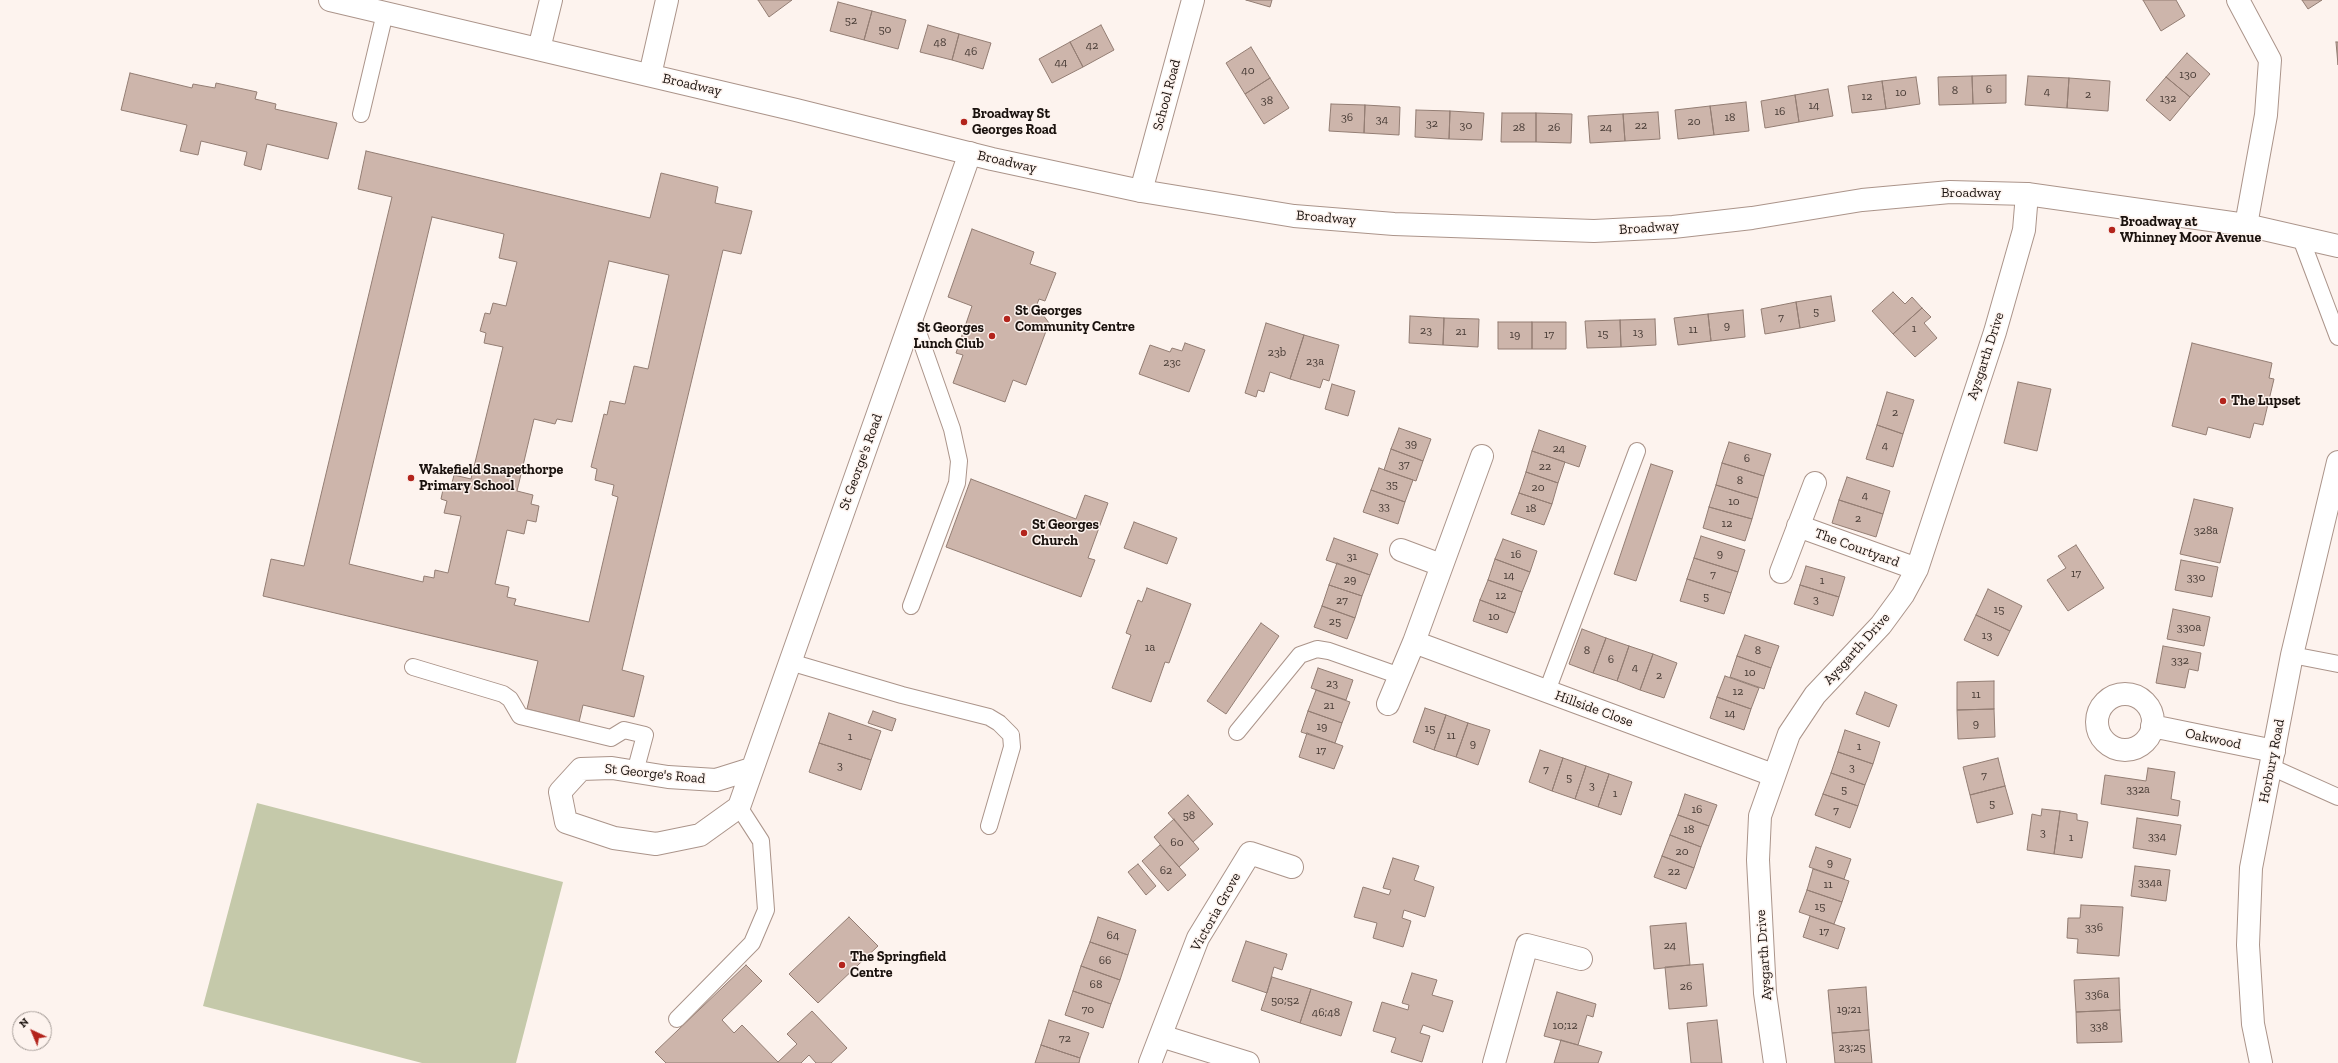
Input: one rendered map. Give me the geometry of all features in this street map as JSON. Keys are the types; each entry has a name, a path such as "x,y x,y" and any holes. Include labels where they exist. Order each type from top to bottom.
{"main road":[{"name":"Broadway","path":"330,0 650,75 970,153 1140,191 1294,216 1394,224 1594,231 1673,227 1752,218 1862,200 1942,192 2027,194 2246,225 2300,236 2338,246"},
{"path":"539,49 551,0"},
{"path":"650,75 667,0"},
{"name":"School Road","path":"1140,191 1193,0"},
{"path":"2238,0 2270,60 2266,115 2246,225"},
{"name":"St George's Road","path":"751,769 716,780 668,777 612,768 581,769 560,792 566,822 614,838 656,844 700,835 739,807 751,769 913,318 970,153"},
{"name":"Aysgarth Drive","path":"1775,1063 1766,993 1758,860 1760,816 1773,775 1789,734 1815,694 1881,625 1917,569 1995,332 2024,230 2027,194"},
{"path":"1388,704 1414,642 1482,456"},
{"name":"Horbury Road","path":"2261,1063 2253,1024 2248,945 2252,868 2292,655 2338,462"},
{"name":"The Courtyard","path":"1781,572 1815,483"},
{"name":"The Courtyard","path":"1798,526 1917,569"},
{"path":"1401,550 1441,566"},
{"name":"Hillside Close","path":"1414,642 1773,775"},
{"name":"Oakwood","path":"2152,726 2273,759"},
{"name":"Victoria Grove","path":"1150,1063 1198,938 1250,853 1292,867"},
{"path":"1494,1063 1527,945 1580,960"},
{"path":"1161,1036 1248,1063"}],"lane":[{"path":"361,114 385,13"},
{"path":"2300,236 2338,338"},
{"path":"911,606 957,483 960,461 952,429 913,318"},
{"path":"1547,691 1637,451"},
{"path":"1237,732 1300,655 1317,649 1329,651 1400,676"},
{"path":"2292,655 2338,664"},
{"path":"790,662 902,695 989,717 999,723 1011,735 1012,747 989,826"},
{"path":"413,667 503,694 510,699 520,716 611,738 624,730 645,734 635,772"},
{"path":"2273,759 2338,797"},
{"path":"677,1019 752,942 766,910 762,841 739,807"}],"green space":[{"path":"257,803 563,882 516,1063 422,1063 203,1006"}],"building":[{"path":"758,0 792,0 769,17"},
{"path":"1246,0 1272,0 1270,7"},
{"path":"2143,0 2176,0 2185,16 2161,31"},
{"path":"2302,0 2322,0 2308,9"},
{"path":"838,2 872,11 864,40 830,31"},
{"path":"872,11 906,20 898,49 864,40"},
{"path":"928,25 959,34 952,60 920,52"},
{"path":"1101,25 1114,50 1083,67 1070,42"},
{"path":"959,34 991,43 983,69 952,60"},
{"path":"1070,42 1083,67 1052,83 1039,59"},
{"path":"2336,42 2338,42 2338,65"},
{"path":"1251,47 1270,78 1245,94 1226,63"},
{"path":"2187,53 2210,74 2190,97 2166,77"},
{"path":"130,73 192,88 193,84 215,88 216,83 257,92 255,99 276,104 275,109 337,123 328,159 267,144 261,170 244,165 247,152 201,141 198,155 180,151 187,125 121,110"},
{"path":"2006,75 2006,103 1973,104 1972,76"},
{"path":"1972,76 1973,104 1939,105 1938,77"},
{"path":"2028,76 2069,78 2067,108 2025,105"},
{"path":"1916,77 1920,104 1886,109 1882,81"},
{"path":"2166,77 2190,97 2170,121 2146,100"},
{"path":"1270,78 1289,108 1264,124 1245,94"},
{"path":"2069,78 2110,81 2108,111 2067,108"},
{"path":"1882,81 1886,109 1852,113 1848,86"},
{"path":"1828,89 1833,116 1799,122 1795,95"},
{"path":"1795,95 1799,122 1765,128 1761,101"},
{"path":"1746,102 1749,131 1714,135 1710,106"},
{"path":"1331,104 1365,105 1364,133 1329,131"},
{"path":"1365,105 1400,107 1399,135 1364,133"},
{"path":"1710,106 1714,135 1678,139 1675,110"},
{"path":"1416,110 1450,111 1449,139 1415,137"},
{"path":"1450,111 1484,113 1482,140 1449,139"},
{"path":"1658,112 1660,139 1625,141 1623,114"},
{"path":"1502,113 1536,113 1536,142 1501,142"},
{"path":"1536,113 1572,114 1571,143 1536,142"},
{"path":"1623,114 1625,141 1590,143 1588,116"},
{"path":"366,151 650,218 661,173 718,187 715,203 752,211 741,254 723,250 622,670 644,676 634,717 583,705 579,722 527,709 538,661 263,596 271,559 304,566 392,197 358,189","holes":["432,217 504,234 499,258 517,262 506,306 493,303 490,314 485,313 480,331 486,333 484,343 503,347 471,479 454,475 451,487 444,485 441,499 447,501 444,513 461,516 448,573 435,570 434,578 424,576 423,582 349,564","609,261 669,275 648,369 634,366 625,404 610,401 607,415 604,414 591,467 597,469 595,480 614,485 612,495 618,497 589,622 514,605 516,599 507,597 509,587 495,584 507,530 524,534 527,520 536,522 539,506 531,504 533,495 517,491 534,419 555,424 557,419 572,422"]},
{"name":"St Georges Community Centre","path":"972,229 1034,252 1030,264 1056,273 1045,301 1039,299 1034,312 1043,315 1049,323 1026,385 1013,380 1005,402 953,383 963,355 956,353 972,306 948,297"},
{"path":"1893,292 1905,304 1912,297 1922,308 1893,334 1872,311"},
{"path":"1831,296 1835,321 1800,328 1796,302"},
{"path":"1796,302 1800,328 1765,334 1761,309"},
{"path":"1922,308 1931,317 1924,323 1937,338 1915,357 1893,334"},
{"path":"1743,310 1745,337 1711,341 1708,314"},
{"path":"1708,314 1711,341 1678,345 1674,318"},
{"path":"1410,316 1444,318 1443,345 1409,343"},
{"path":"1444,318 1479,319 1478,347 1443,345"},
{"path":"1655,319 1656,345 1621,347 1620,320"},
{"path":"1620,320 1621,347 1587,348 1585,321"},
{"path":"1498,322 1532,322 1532,349 1498,349"},
{"path":"1532,322 1566,322 1566,349 1532,349"},
{"path":"1266,323 1304,335 1290,379 1270,372 1264,392 1258,390 1256,397 1245,393"},
{"path":"1304,335 1339,345 1329,381 1323,379 1320,388 1290,379"},
{"path":"1185,343 1205,350 1189,392 1139,374 1150,345 1170,352 1172,348 1182,351"},
{"name":"The Lupset","path":"2192,343 2272,363 2269,378 2274,379 2263,425 2254,423 2250,438 2208,427 2206,435 2172,426"},
{"path":"2018,382 2051,389 2037,451 2004,443"},
{"path":"1332,384 1355,391 1348,416 1325,409"},
{"path":"1887,392 1914,400 1903,434 1877,425"},
{"path":"1877,425 1903,434 1893,467 1866,459"},
{"path":"1399,428 1431,439 1423,461 1391,449"},
{"path":"1539,430 1586,446 1579,467 1532,451"},
{"path":"1729,442 1771,454 1764,476 1722,463"},
{"path":"1391,449 1423,461 1416,481 1384,470"},
{"path":"1532,451 1565,462 1558,483 1526,472"},
{"path":"1722,463 1764,476 1758,498 1716,485"},
{"path":"1651,464 1673,471 1636,581 1614,574"},
{"path":"1379,468 1413,480 1405,502 1371,490"},
{"path":"1526,472 1558,483 1552,504 1519,493"},
{"path":"1847,477 1890,491 1883,514 1839,500"},
{"name":"St Georges Church","path":"971,479 1076,519 1085,495 1108,503 1088,558 1095,560 1081,597 946,547"},
{"path":"1716,485 1758,498 1752,519 1709,507"},
{"path":"1371,490 1405,502 1398,524 1363,512"},
{"path":"1519,493 1552,504 1544,525 1511,514"},
{"path":"2194,499 2233,508 2220,563 2180,554"},
{"path":"1839,500 1883,514 1876,537 1832,523"},
{"path":"1709,507 1752,519 1745,541 1703,528"},
{"path":"1134,522 1177,538 1167,564 1124,548"},
{"path":"1701,536 1745,550 1738,572 1694,558"},
{"path":"1334,538 1378,554 1370,575 1326,560"},
{"path":"1503,539 1537,551 1530,572 1495,559"},
{"path":"2076,545 2104,588 2068,611 2047,580 2066,568 2058,556"},
{"path":"1694,558 1738,572 1731,593 1687,579"},
{"path":"1495,559 1530,572 1522,592 1488,580"},
{"path":"2181,560 2218,567 2212,597 2175,590"},
{"path":"1337,563 1370,575 1362,596 1329,585"},
{"path":"1806,566 1845,577 1839,597 1800,585"},
{"path":"1687,579 1731,593 1724,614 1680,601"},
{"path":"1488,580 1522,592 1515,613 1480,600"},
{"path":"1329,585 1362,596 1355,618 1322,606"},
{"path":"1800,585 1839,597 1833,616 1794,604"},
{"path":"1147,588 1191,604 1169,663 1165,662 1151,702 1112,688 1131,635 1126,633 1138,600 1142,602"},
{"path":"1988,589 2022,606 2010,631 1976,615"},
{"path":"1480,600 1515,613 1507,633 1473,621"},
{"path":"1322,606 1355,618 1347,639 1314,627"},
{"path":"2173,609 2210,617 2204,646 2167,639"},
{"path":"1976,615 2010,631 1998,656 1964,640"},
{"path":"1261,623 1279,636 1226,714 1207,701"},
{"path":"1582,629 1606,638 1593,673 1569,664"},
{"path":"1745,635 1779,646 1771,668 1737,656"},
{"path":"1606,638 1629,646 1617,681 1593,673"},
{"path":"1629,646 1653,654 1640,690 1617,681"},
{"path":"2163,646 2201,653 2198,671 2189,669 2185,688 2156,683"},
{"path":"1653,654 1677,663 1664,698 1640,690"},
{"path":"1737,656 1771,668 1764,689 1730,677"},
{"path":"1318,668 1353,680 1346,700 1311,688"},
{"path":"1725,676 1759,688 1751,709 1717,697"},
{"path":"1994,681 1994,709 1957,710 1957,682"},
{"path":"1316,690 1350,702 1342,723 1308,711"},
{"path":"1865,692 1897,705 1889,727 1856,714"},
{"path":"1717,697 1751,709 1744,730 1710,718"},
{"path":"1425,708 1446,715 1434,750 1413,742"},
{"path":"1994,709 1995,737 1958,739 1957,710"},
{"path":"873,711 896,719 892,731 868,723"},
{"path":"1308,711 1342,723 1335,743 1301,732"},
{"path":"829,713 881,731 871,760 819,743"},
{"path":"1446,715 1468,723 1456,757 1434,750"},
{"path":"1468,723 1490,730 1478,765 1456,757"},
{"path":"1845,730 1880,742 1873,764 1838,752"},
{"path":"1307,733 1343,746 1334,769 1299,757"},
{"path":"819,743 871,760 861,790 809,772"},
{"path":"1540,750 1563,758 1552,791 1529,782"},
{"path":"1838,752 1873,764 1865,785 1831,773"},
{"path":"1563,758 1586,766 1575,799 1552,791"},
{"path":"1998,758 2005,786 1970,795 1963,767"},
{"path":"1586,766 1609,774 1598,807 1575,799"},
{"path":"2148,768 2175,772 2171,799 2180,801 2178,816 2101,804 2105,775 2146,781"},
{"path":"1831,773 1865,785 1858,806 1823,794"},
{"path":"1609,774 1632,782 1621,815 1598,807"},
{"path":"2005,786 2013,814 1977,823 1970,795"},
{"path":"1685,794 1717,805 1709,826 1678,815"},
{"path":"1823,794 1858,806 1850,828 1815,815"},
{"path":"1188,795 1213,824 1193,842 1168,813"},
{"path":"2042,809 2060,811 2054,854 2027,850 2032,814 2041,816"},
{"path":"2060,811 2077,814 2077,820 2088,822 2082,858 2054,854"},
{"path":"1678,815 1709,826 1701,847 1670,835"},
{"path":"2137,818 2181,825 2176,855 2133,848"},
{"path":"1174,819 1199,849 1179,867 1154,837"},
{"path":"1670,835 1701,847 1694,868 1662,856"},
{"path":"1160,845 1186,875 1168,891 1142,861"},
{"path":"1816,847 1851,859 1844,879 1809,867"},
{"path":"1662,856 1694,868 1686,889 1654,877"},
{"path":"1393,858 1419,866 1414,880 1434,887 1425,917 1404,910 1402,918 1411,921 1403,947 1373,938 1377,923 1354,917 1363,887 1389,895 1391,890 1383,888"},
{"path":"1138,864 1156,886 1146,895 1128,872"},
{"path":"2135,866 2170,870 2166,901 2131,896"},
{"path":"1813,869 1849,881 1842,902 1807,890"},
{"path":"1807,890 1842,902 1834,924 1799,912"},
{"path":"2081,905 2123,907 2119,956 2077,953 2078,939 2067,938 2068,918 2080,918"},
{"path":"1810,916 1845,928 1838,949 1803,937"},
{"path":"849,917 878,946 818,1003 789,974"},
{"path":"1098,917 1136,930 1128,955 1090,942"},
{"path":"1686,923 1690,965 1654,969 1650,926"},
{"path":"1246,941 1287,954 1282,970 1274,967 1267,993 1232,981"},
{"path":"1090,942 1128,955 1120,980 1081,966"},
{"path":"1703,964 1707,1006 1669,1009 1665,967"},
{"path":"746,965 762,981 722,1020 734,1033 742,1025 778,1062 797,1044 787,1034 812,1011 847,1048 831,1063 816,1063 809,1055 801,1063 666,1063 655,1052"},
{"path":"1081,966 1120,980 1111,1004 1073,991"},
{"path":"1412,973 1437,980 1432,995 1453,1001 1443,1032 1423,1025 1420,1033 1430,1036 1422,1062 1391,1052 1396,1038 1373,1031 1382,1002 1408,1010 1409,1005 1402,1003"},
{"path":"1272,977 1311,989 1300,1023 1261,1010"},
{"path":"2119,978 2120,1010 2076,1012 2074,980"},
{"path":"1866,987 1869,1030 1832,1033 1828,990"},
{"path":"1311,989 1352,1002 1341,1036 1300,1023"},
{"path":"1073,991 1111,1004 1103,1028 1065,1015"},
{"path":"1557,992 1596,1004 1593,1017 1587,1015 1578,1045 1544,1036"},
{"path":"2120,1010 2122,1042 2077,1043 2076,1012"},
{"path":"1049,1020 1089,1033 1080,1058 1041,1045"},
{"path":"1717,1020 1722,1063 1691,1063 1687,1023"},
{"path":"1869,1030 1872,1063 1835,1063 1832,1033"},
{"path":"1561,1040 1602,1052 1598,1063 1554,1063"},
{"path":"1041,1045 1080,1058 1079,1063 1035,1063"}],"place":[{"name":"Broadway St Georges Road","path":"964,122"},
{"name":"Broadway at Whinney Moor Avenue","path":"2112,230"},
{"name":"St Georges Community Centre","path":"1007,319"},
{"name":"St Georges Lunch Club","path":"992,336"},
{"name":"The Lupset","path":"2223,401"},
{"name":"Wakefield Snapethorpe Primary School","path":"411,478"},
{"name":"St Georges Church","path":"1024,533"},
{"name":"The Springfield Centre","path":"842,965"}]}
